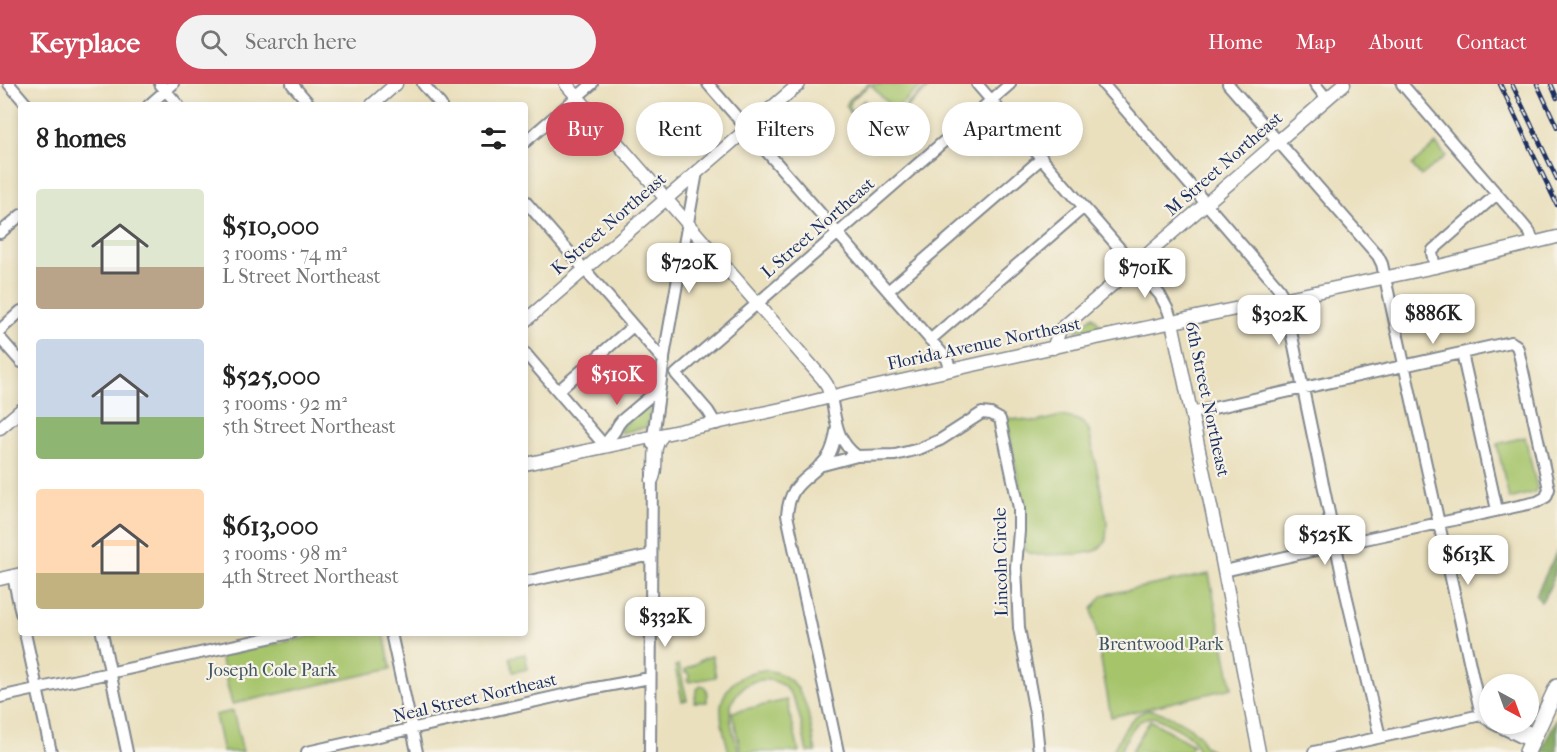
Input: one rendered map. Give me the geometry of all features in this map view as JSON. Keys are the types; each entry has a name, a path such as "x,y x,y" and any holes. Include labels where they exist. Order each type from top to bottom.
{"highway":[{"path":"1531,743 1557,687"}],"main road":[{"path":"375,102 396,84"},
{"path":"566,84 823,379 831,397"},
{"name":"K Street Northeast","path":"778,102 799,84"},
{"name":"M Street Northeast","path":"1053,348 1060,330 1344,84"},
{"name":"K Street Northeast","path":"528,318 735,139"},
{"name":"Florida Avenue Northeast","path":"528,463 716,424 1172,322 1435,267 1557,237"},
{"name":"6th Street Northeast","path":"1172,322 1196,428 1259,752"},
{"path":"0,428 18,413"},
{"path":"652,480 658,436"},
{"path":"0,579 17,575"}],"street":[{"path":"9,84 24,102"},
{"path":"292,84 307,102"},
{"path":"423,84 438,102"},
{"path":"528,139 592,84"},
{"path":"708,84 735,115"},
{"name":"6th Street Northeast","path":"977,84 1135,265 1162,298 1172,322"},
{"name":"L Street Northeast","path":"716,424 708,411 676,374 1010,84"},
{"path":"1103,84 1277,286 1284,298 1335,545 1380,737"},
{"path":"1228,84 1378,256 1382,264 1440,523 1479,682"},
{"path":"1315,84 1327,99"},
{"path":"1402,84 1530,233 1533,242"},
{"path":"152,102 166,86 176,102"},
{"path":"771,156 947,359 951,370"},
{"path":"888,291 1042,158"},
{"path":"658,436 660,387 697,172"},
{"path":"1435,267 1433,250 1497,194"},
{"path":"528,204 664,361"},
{"path":"930,340 1084,207"},
{"path":"0,233 18,218"},
{"path":"0,330 18,314"},
{"path":"558,391 633,326"},
{"path":"0,338 18,359"},
{"path":"1191,413 1510,342 1518,349 1549,490 1545,498 1537,502 1224,571"},
{"path":"1462,353 1497,510"},
{"path":"528,356 605,446 618,424 660,387"},
{"name":"Lincoln Circle","path":"831,397 842,441 857,456"},
{"name":"Lincoln Circle","path":"819,466 857,456 895,455 919,448 940,440 982,413 991,414 1000,419 1019,508 1016,567 1019,628 1035,713 1039,752"},
{"name":"Lincoln Circle","path":"837,426 828,457 793,491 788,502 787,515 838,752"},
{"path":"650,752 652,480"},
{"path":"528,581 651,555"},
{"path":"26,636 51,752"},
{"path":"103,636 128,752"},
{"path":"0,697 277,636"},
{"path":"392,636 417,752"},
{"name":"Neal Street Northeast","path":"307,752 590,689 650,678"},
{"path":"1314,752 1380,737 1479,720"},
{"path":"1515,734 1531,743"}],"green space":[{"path":"871,84 851,102 848,102"},
{"path":"874,84 924,84 903,102 887,102 872,86"},
{"path":"931,84 933,84 912,102 910,102"},
{"path":"1436,144 1446,156 1421,176 1412,165"},
{"path":"1093,316 1102,327 1075,331"},
{"path":"652,401 647,427 620,433 621,428"},
{"path":"1061,416 1080,421 1089,430 1107,521 1106,542 1096,551 1079,554 1038,555 1029,553 1024,548 1024,508 1007,422 1009,418 1036,422"},
{"path":"1525,437 1536,492 1509,499 1497,444"},
{"path":"1557,551 1554,578 1541,602 1536,595"},
{"name":"Brentwood Park","path":"1209,574 1232,688 1111,717 1092,609 1103,595"},
{"name":"Joseph Cole Park","path":"312,636 385,636 391,669 232,704 220,656"},
{"path":"525,654 528,669 513,672 510,657"},
{"path":"712,656 716,677 689,682 687,680 690,678 685,670"},
{"path":"679,665 687,700 682,701 675,666"},
{"path":"765,670 790,680 798,689 808,712 816,752 807,752 799,713 790,693 783,686 766,680 749,684 735,697 730,717 739,752 729,752 721,717 721,706 726,691 743,676"},
{"path":"701,686 707,690 707,702 694,702 697,689"},
{"path":"787,700 799,752 741,752 732,712"},
{"path":"1148,710 1166,715 1187,726 1198,734 1204,746 1212,750 1211,752 1198,752 1197,746 1188,735 1157,718 1150,717 1138,723 1120,752 1112,752 1130,721"},
{"path":"233,711 243,752 223,752 215,715"},
{"path":"1557,718 1557,752 1540,752"},
{"path":"1150,720 1193,745 1189,752 1131,752"}],"railway":[{"path":"1500,84 1557,205"},
{"path":"1512,84 1557,179"},
{"path":"1537,84 1557,127"},
{"path":"1551,84 1557,98"}]}
